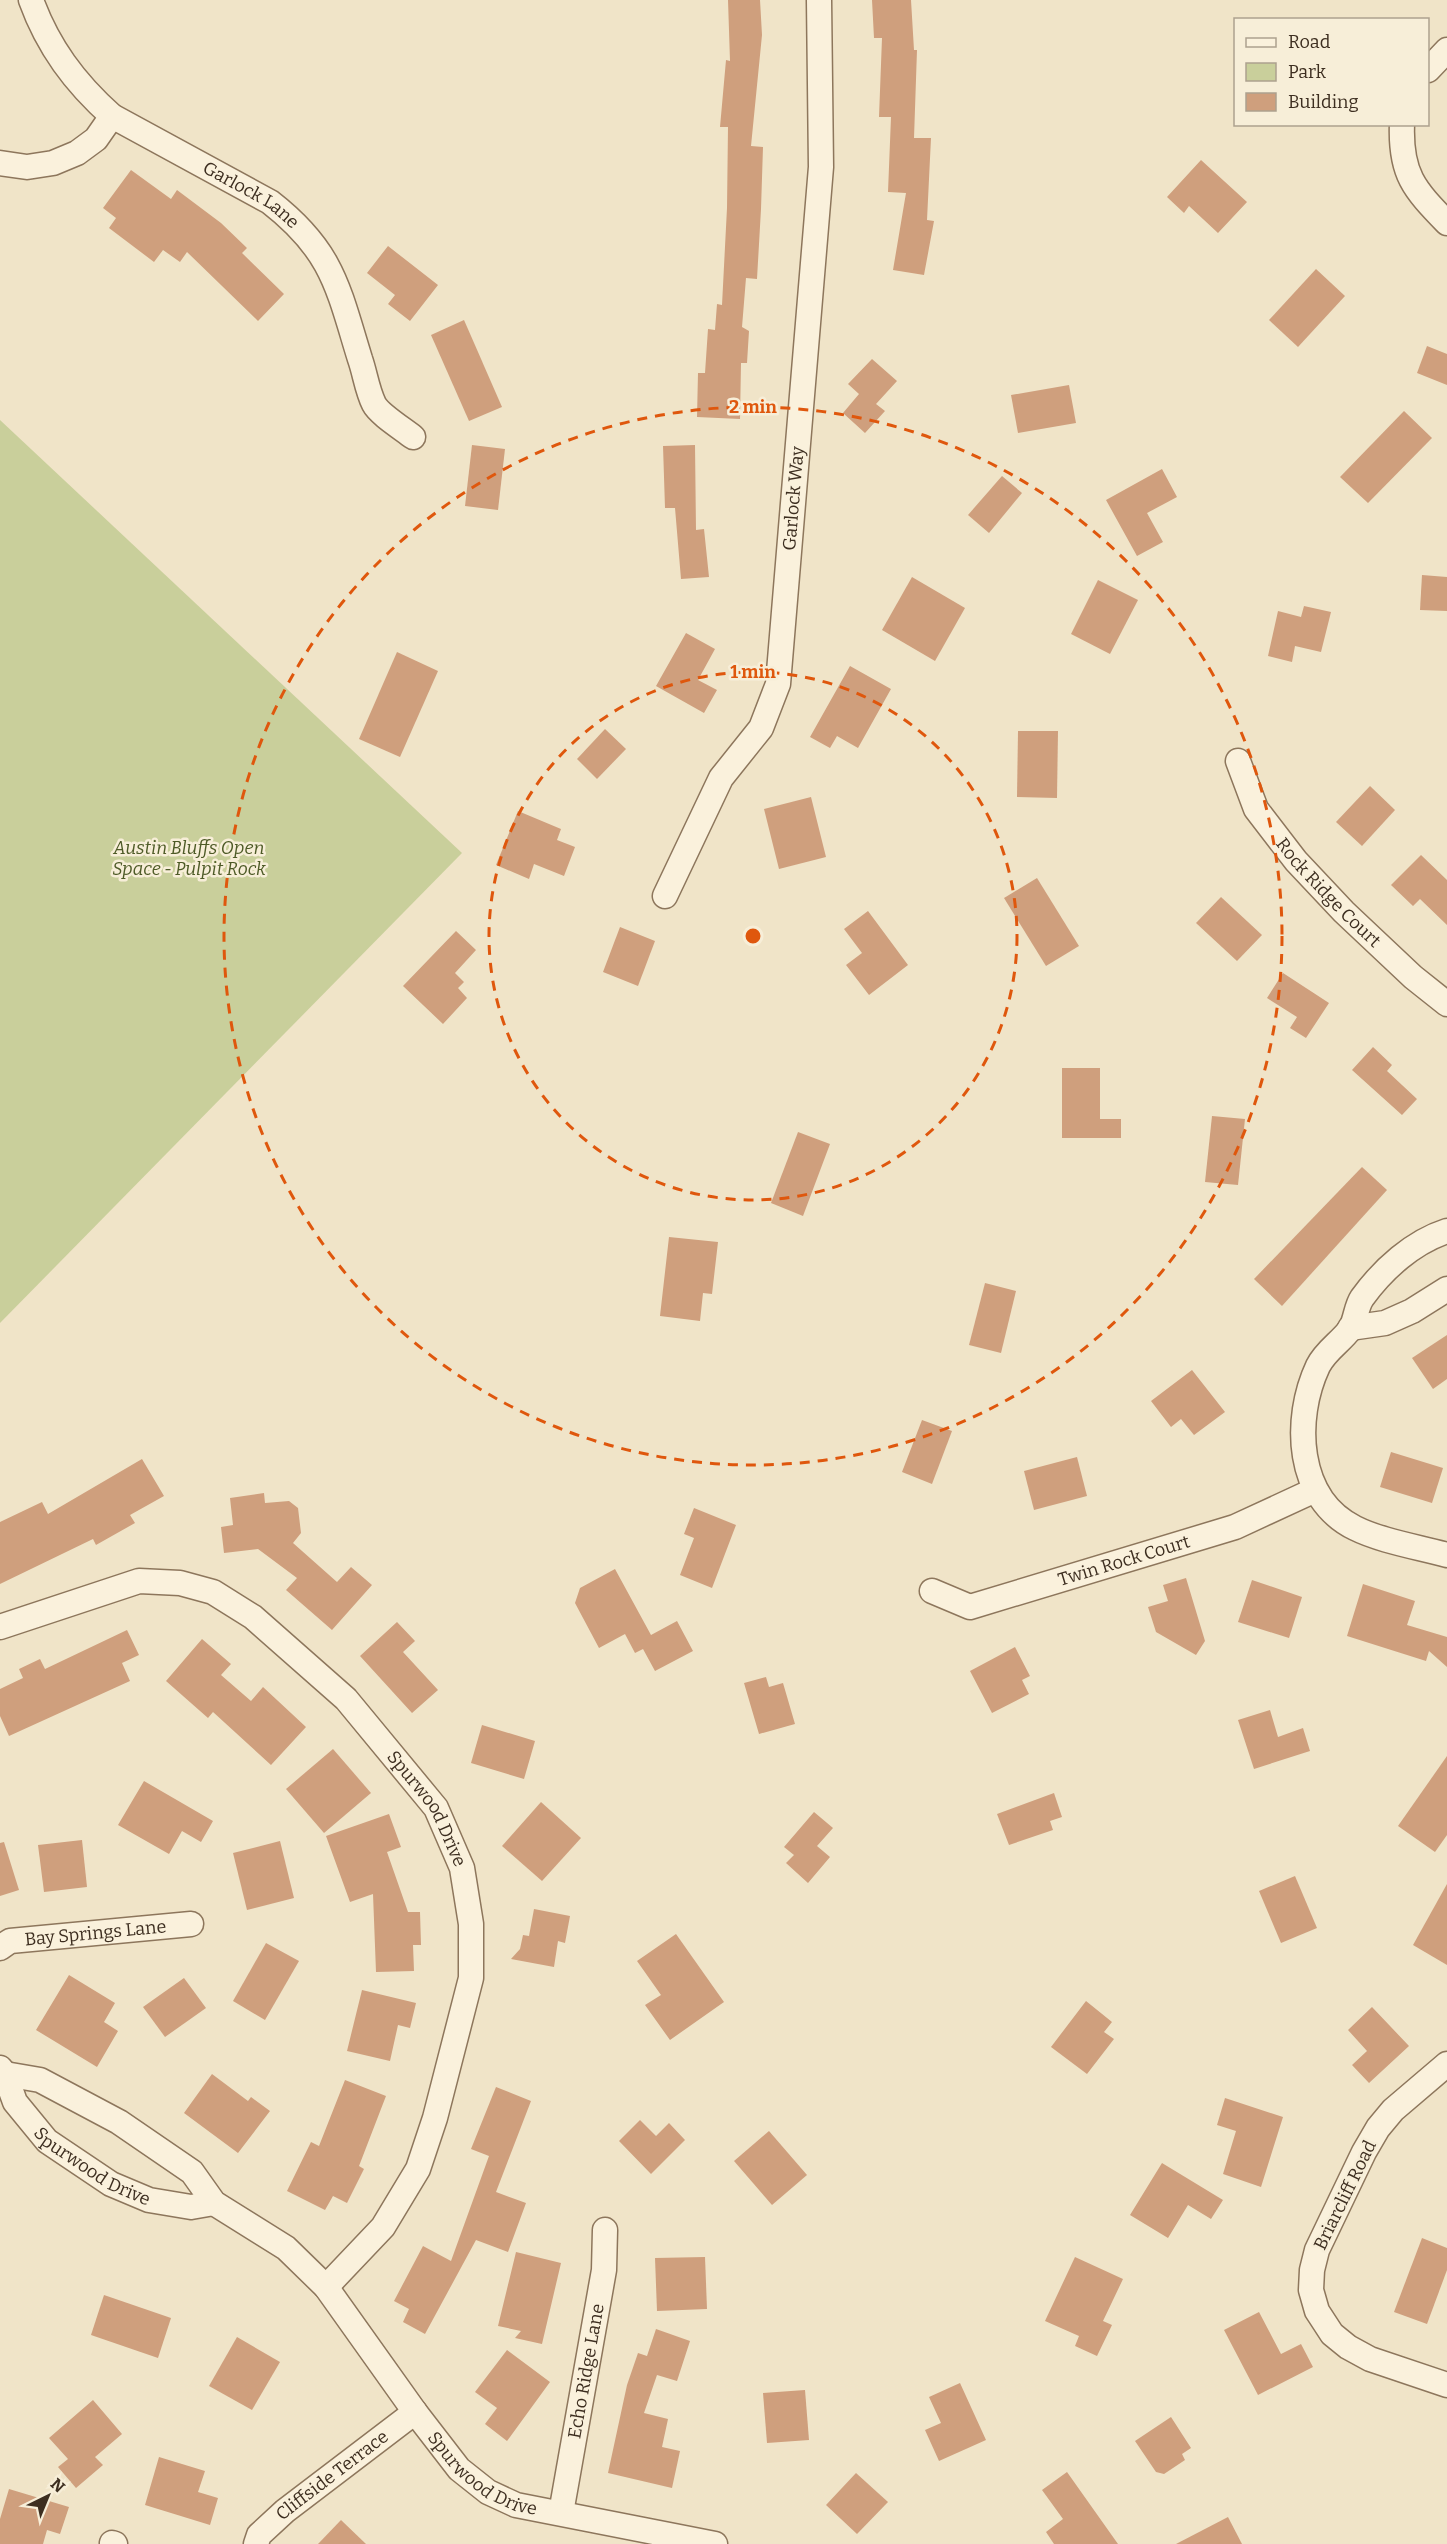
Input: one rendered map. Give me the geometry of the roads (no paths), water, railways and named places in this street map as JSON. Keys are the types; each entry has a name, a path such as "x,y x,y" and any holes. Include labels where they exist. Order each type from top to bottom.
{"street":[{"name":"Garlock Lane","path":"31,0 43,29 60,59 83,89 112,116 270,202 305,233 327,262 338,286 375,405 412,437"},
{"name":"Garlock Way","path":"665,896 721,778 761,728 778,684 821,167 819,0"},
{"path":"1429,69 1447,50"},
{"path":"0,163 27,167 53,163 77,153 96,139 112,116"},
{"path":"1402,126 1401,148 1407,173 1422,197 1447,223"},
{"name":"Rock Ridge Court","path":"1238,761 1256,809 1296,861 1344,912 1413,977 1447,1004"},
{"path":"1447,1231 1431,1236 1403,1254 1361,1300 1350,1328 1332,1346 1319,1364 1309,1388 1303,1444 1314,1490 1335,1515 1355,1528 1447,1555"},
{"path":"1350,1328 1385,1323 1412,1311 1447,1288"},
{"name":"Twin Rock Court","path":"932,1591 970,1607 1235,1527 1314,1490"},
{"name":"Spurwood Drive","path":"0,1627 139,1581 180,1583 213,1592 253,1617 346,1699 436,1808 462,1868 471,1924 471,1978 435,2118 418,2169 383,2227 326,2287"},
{"name":"Bay Springs Lane","path":"0,1948 10,1941 191,1924"},
{"name":"Briarcliff Road","path":"1447,2064 1393,2110 1378,2128 1317,2250 1312,2270 1311,2290 1317,2311 1332,2334 1348,2347 1370,2359 1447,2385"},
{"name":"Spurwood Drive","path":"3,2071 15,2102 47,2141 111,2184 149,2200 191,2207 214,2203"},
{"name":"Spurwood Drive","path":"3,2071 40,2080 119,2122 192,2172 214,2203 286,2248 326,2287 415,2412 459,2469 488,2492 516,2505 715,2544"},
{"name":"Echo Ridge Lane","path":"561,2513 604,2270 605,2229"},
{"name":"Cliffside Terrace","path":"256,2544 259,2535 285,2511 415,2412"}],"park label":[{"name":"Austin Bluffs Open Space - Pulpit Rock","path":"189,858"}]}
